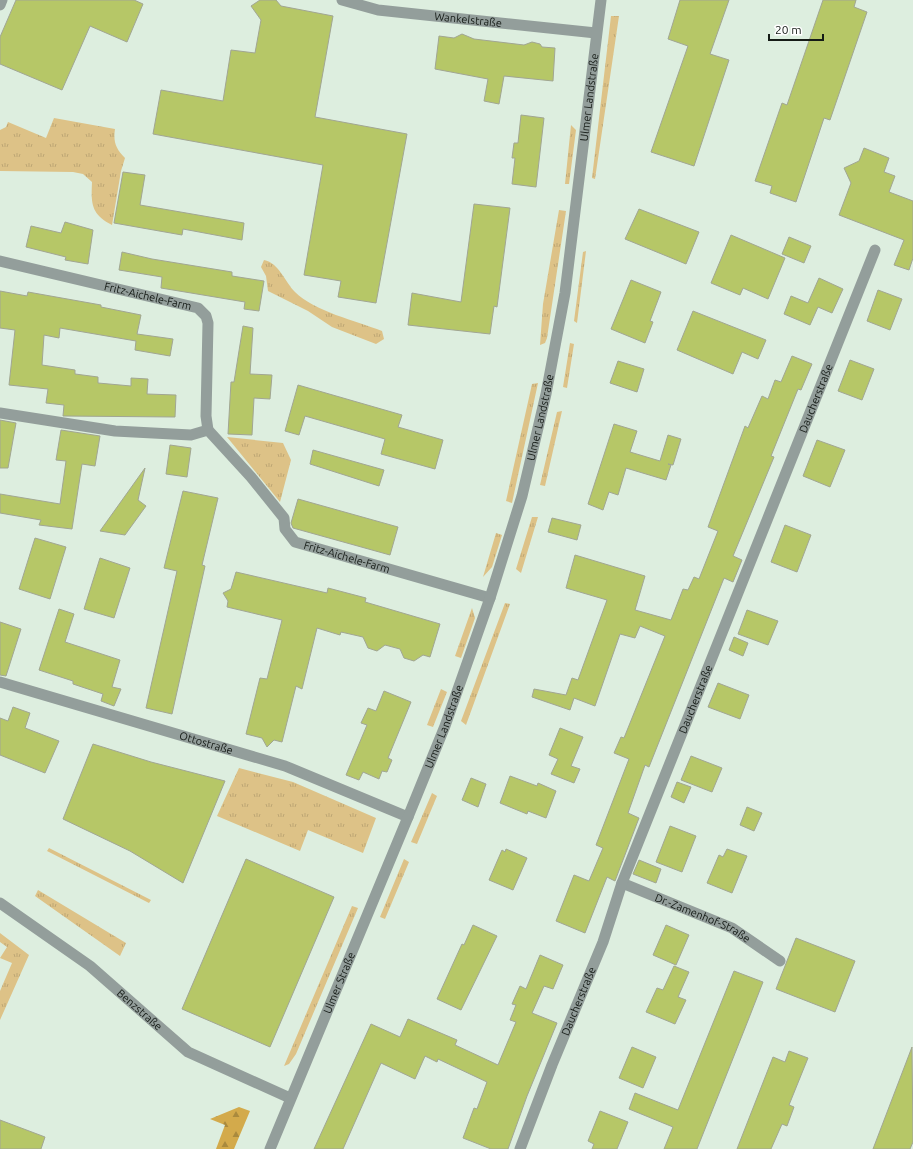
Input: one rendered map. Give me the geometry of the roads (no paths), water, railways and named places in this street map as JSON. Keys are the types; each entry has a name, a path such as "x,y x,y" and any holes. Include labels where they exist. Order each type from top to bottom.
{"street":[{"path":"0,5 2,0"},
{"name":"Wankelstraße","path":"342,0 378,10 596,32"},
{"name":"Ulmer Landstraße","path":"408,817 444,726 490,598 522,496 553,362 566,285 601,0"},
{"name":"Daucherstraße","path":"520,1149 552,1065 603,942 622,883 875,250"},
{"name":"Fritz-Aichele-Farm","path":"0,261 198,308 206,316 208,323 206,416 208,430 251,477 284,518 285,529 295,542 490,598"},
{"path":"0,413 115,432 191,435 208,430"},
{"name":"Ottostraße","path":"0,682 285,766 408,817"},
{"name":"Ulmer Straße","path":"270,1149 408,817"},
{"name":"Dr.-Zamenhof-Straße","path":"622,883 732,928 780,961"},
{"name":"Benzstraße","path":"0,903 90,966 188,1052 290,1098"}]}
